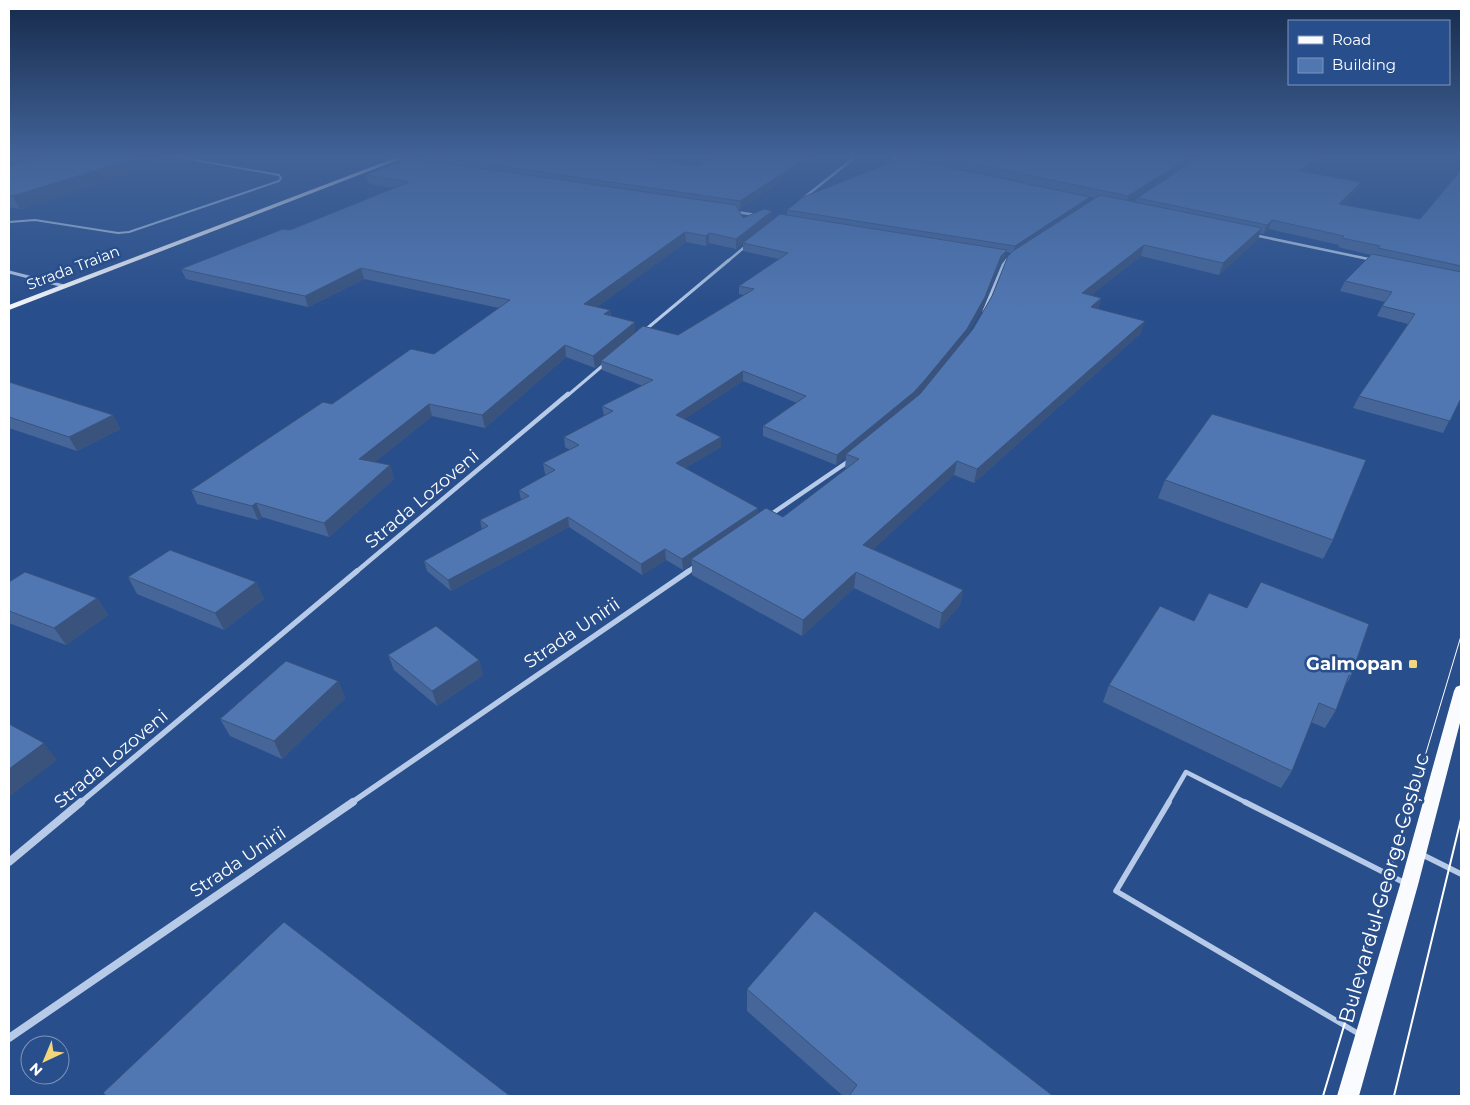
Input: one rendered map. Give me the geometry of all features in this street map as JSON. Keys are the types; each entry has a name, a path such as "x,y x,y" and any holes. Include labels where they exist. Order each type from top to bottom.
{"main road":[{"name":"Strada Traian","path":"9,308 267,210"},
{"name":"Bulevardul George Coșbuc","path":"1348,1096 1409,885 1461,691"}],"street":[{"path":"728,211 758,215"},
{"path":"1252,234 1376,261"},
{"path":"636,338 750,242"},
{"path":"982,314 1003,265 1018,252"},
{"path":"1002,254 1012,256"},
{"path":"9,272 64,286"},
{"name":"Strada Lozoveni","path":"9,862 613,358"},
{"path":"765,519 855,456"},
{"name":"Strada Unirii","path":"9,1038 699,564"}],"lane":[{"path":"9,222 35,220 129,232 195,210"},
{"path":"1365,1038 1116,891 1186,772 1409,885"},
{"path":"1418,852 1461,874"}],"building":[{"path":"341,210 738,210 743,218 763,210 772,211 736,239 709,233 706,236 685,232 584,304 610,310 604,314 635,322 593,356 565,345 482,415 429,404 359,459 390,465 324,523 256,503 252,506 191,490 323,402 332,404 411,349 434,354 510,300 361,268 305,296 181,269 283,229 290,230"},
{"path":"788,210 1071,210 1015,246"},
{"path":"1077,210 1172,210 1262,228 1223,263 1144,245 1082,293 1101,298 1091,307 1145,321 977,469 957,461 863,545 963,590 942,613 856,572 803,620 691,559 766,508 783,517 859,459 846,454 920,394 973,329 992,296 1008,256"},
{"path":"1193,210 1369,210 1420,219 1428,210 1461,210 1461,266 1378,248 1380,246 1342,238 1344,236 1272,220 1267,225"},
{"path":"780,214 1007,250 1001,256 985,297 967,329 924,381 914,392 837,455 763,426 806,396 743,371 676,415 721,437 676,463 758,508 682,559 665,549 641,564 568,517 448,580 424,561 488,526 480,520 529,496 519,490 555,470 543,463 579,445 564,437 613,411 602,406 653,380 601,361 643,326 678,335 754,289 739,286 788,253 743,243"},
{"path":"1372,254 1461,272 1461,398 1450,421 1359,396 1415,314 1382,306 1392,292 1345,281"},
{"path":"9,382 113,415 69,437 9,417"},
{"path":"1212,414 1366,460 1333,540 1165,480"},
{"path":"170,550 256,582 215,613 128,577"},
{"path":"25,572 97,598 54,628 9,611 9,582"},
{"path":"1261,582 1369,624 1351,676 1349,675 1336,710 1319,703 1292,771 1109,685 1160,606 1194,621 1209,593 1247,608"},
{"path":"436,626 479,660 432,691 388,655"},
{"path":"286,661 338,681 274,741 220,719"},
{"path":"9,724 44,743 9,769"},
{"path":"815,911 1053,1096 849,1096 857,1085 747,989"},
{"path":"284,922 510,1096 107,1096 103,1093"}],"tram line":[{"path":"1411,803 1461,636"},
{"path":"1323,1096 1411,802"},
{"path":"1394,1096 1461,819"}],"place":[{"name":"Galmopan","path":"1413,664"}]}
